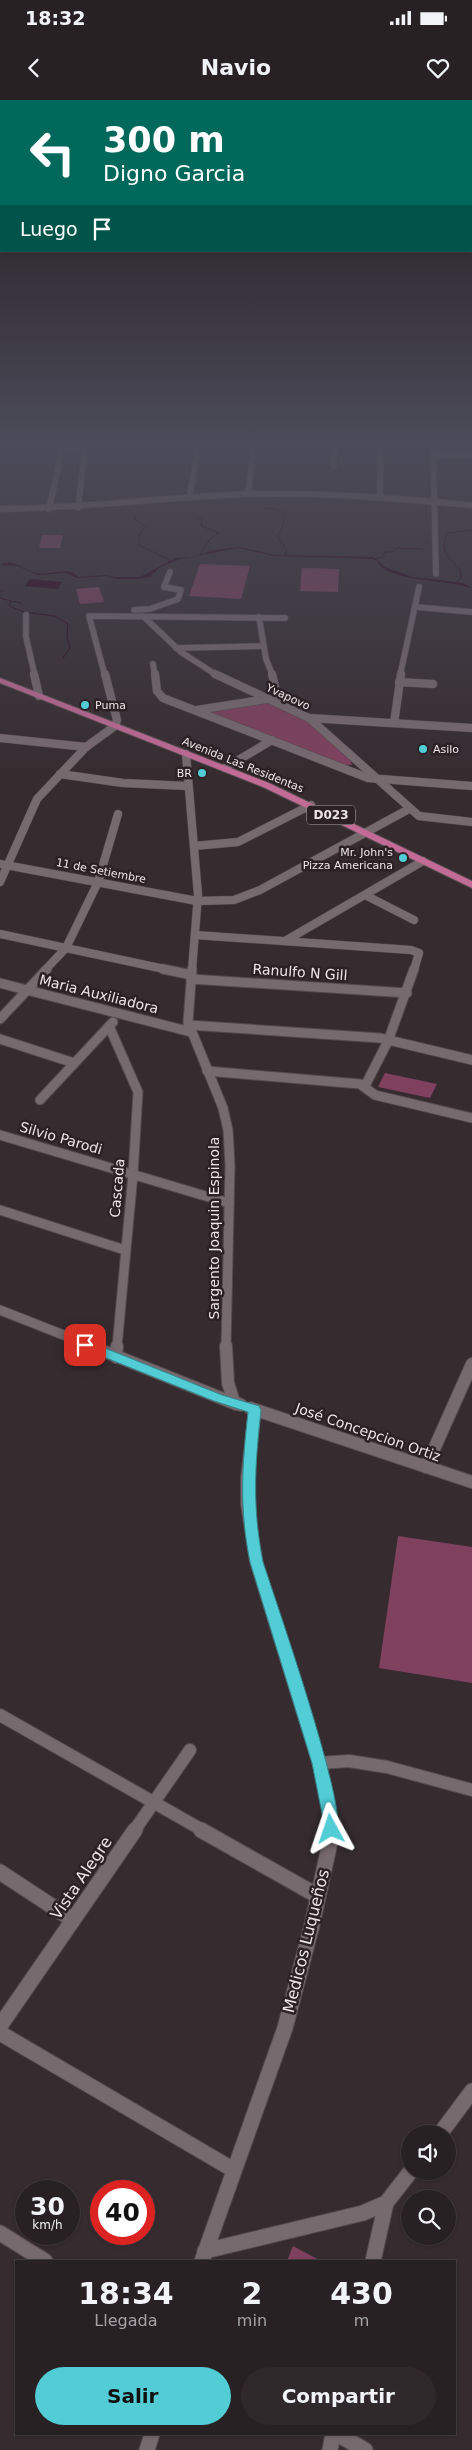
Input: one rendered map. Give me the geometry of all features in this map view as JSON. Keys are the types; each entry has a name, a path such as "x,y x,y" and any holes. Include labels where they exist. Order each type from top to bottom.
{"main road":[{"name":"Avenida Las Residentas","path":"0,680 225,768 310,805 472,885"}],"street":[{"path":"436,555 436,574"},
{"path":"105,616 110,612 146,609 175,601 182,591 164,587 170,572"},
{"path":"394,723 399,682 419,587"},
{"path":"416,607 472,612"},
{"path":"26,615 26,637 39,696"},
{"path":"0,882 9,866 37,799 86,747 115,726 117,720 89,616 285,618"},
{"name":"Yvapovo","path":"143,616 176,648 210,672 268,698 278,700 309,718 419,816 472,822"},
{"path":"258,617 278,700"},
{"path":"176,648 264,646"},
{"path":"153,664 159,695 368,778 472,786"},
{"path":"399,682 434,684"},
{"path":"196,710 268,698"},
{"path":"309,718 472,728"},
{"path":"0,738 86,747"},
{"path":"225,768 272,740"},
{"name":"Sargento Joaquin Espinola","path":"186,754 197,901 190,1029 223,1108 228,1130 229,1203 226,1349 228,1383 234,1402 241,1406"},
{"path":"60,774 114,782 187,786"},
{"path":"194,846 238,842 310,805"},
{"name":"11 de Setiembre","path":"0,864 197,901 234,900 246,898 410,809"},
{"path":"0,1019 66,948 98,882 118,814"},
{"path":"285,941 423,861"},
{"path":"365,894 414,920"},
{"name":"Ranulfo N Gill","path":"0,934 192,977 407,993"},
{"path":"195,935 417,952 420,955 407,993 388,1041 365,1086"},
{"name":"Maria Auxiliadora","path":"0,983 120,1014 190,1029 380,1038 472,1060"},
{"path":"40,1100 120,1014"},
{"name":"Cascada","path":"109,1026 138,1092 133,1174 116,1357"},
{"path":"0,1039 74,1063"},
{"path":"207,1071 351,1082 365,1086 375,1095 472,1118"},
{"name":"Silvio Parodi","path":"0,1135 229,1203"},
{"path":"0,1210 125,1250"},
{"name":"José Concepcion Ortiz","path":"0,1310 241,1406 472,1482"},
{"path":"426,1467 472,1364"},
{"name":"Medicos Luqueños","path":"203,2256 232,2168 277,2054 296,1990 318,1896 331,1829 330,1809 319,1763 256,1562 250,1532 248,1478 255,1410"},
{"path":"0,1715 318,1896"},
{"name":"Vista Alegre","path":"0,2026 190,1750"},
{"path":"319,1763 349,1761 368,1764 472,1790"},
{"path":"0,1872 73,1920"},
{"path":"0,2033 232,2168"},
{"path":"447,2125 472,2091"},
{"path":"372,2260 386,2203 404,2180"},
{"path":"203,2256 363,2213 386,2203"},
{"path":"0,2233 43,2260"},
{"path":"147,2450 152,2435"},
{"path":"330,2450 333,2435"},
{"path":"339,2435 365,2450"}],"shaded area":[{"path":"267,555 374,557 385,567 413,577 463,583 472,588 399,575 382,568 373,559"},
{"path":"191,557 160,567 150,577 136,579 116,579 107,576 78,578 65,573 38,575 17,566 0,565 9,562 14,563 41,574 64,571 78,577 105,575 113,577 140,577 175,558"},
{"path":"200,564 250,566 241,599 189,596"},
{"path":"302,568 339,569 338,592 300,591"},
{"path":"30,579 62,582 58,589 25,586"},
{"path":"99,587 104,602 80,604 76,589"},
{"path":"264,702 275,705 301,718 328,735 347,755 352,765 341,765 210,715 209,711"},
{"path":"385,1073 437,1084 430,1098 378,1087"},
{"path":"398,1536 472,1547 472,1683 379,1668"},
{"path":"293,2246 319,2260 287,2260"}],"waterway":[{"path":"158,555 169,560 168,563"},
{"path":"375,559 383,557 384,555"},
{"path":"447,555 460,569 461,578 456,583"},
{"path":"0,598 11,601"},
{"path":"11,601 21,603"},
{"path":"11,601 9,606 24,612"},
{"path":"30,613 55,616 68,624 67,637 70,648 63,658"}],"place":[{"name":"Puma","path":"85,705"},
{"name":"Asilo","path":"423,749"},
{"name":"BR","path":"202,773"},
{"name":"Mr. John's Pizza Americana","path":"403,858"}],"route":[{"path":"85,1345 218,1398 255,1410 248,1478 247,1504 250,1532 256,1562 319,1763 330,1809 331,1829"}]}
